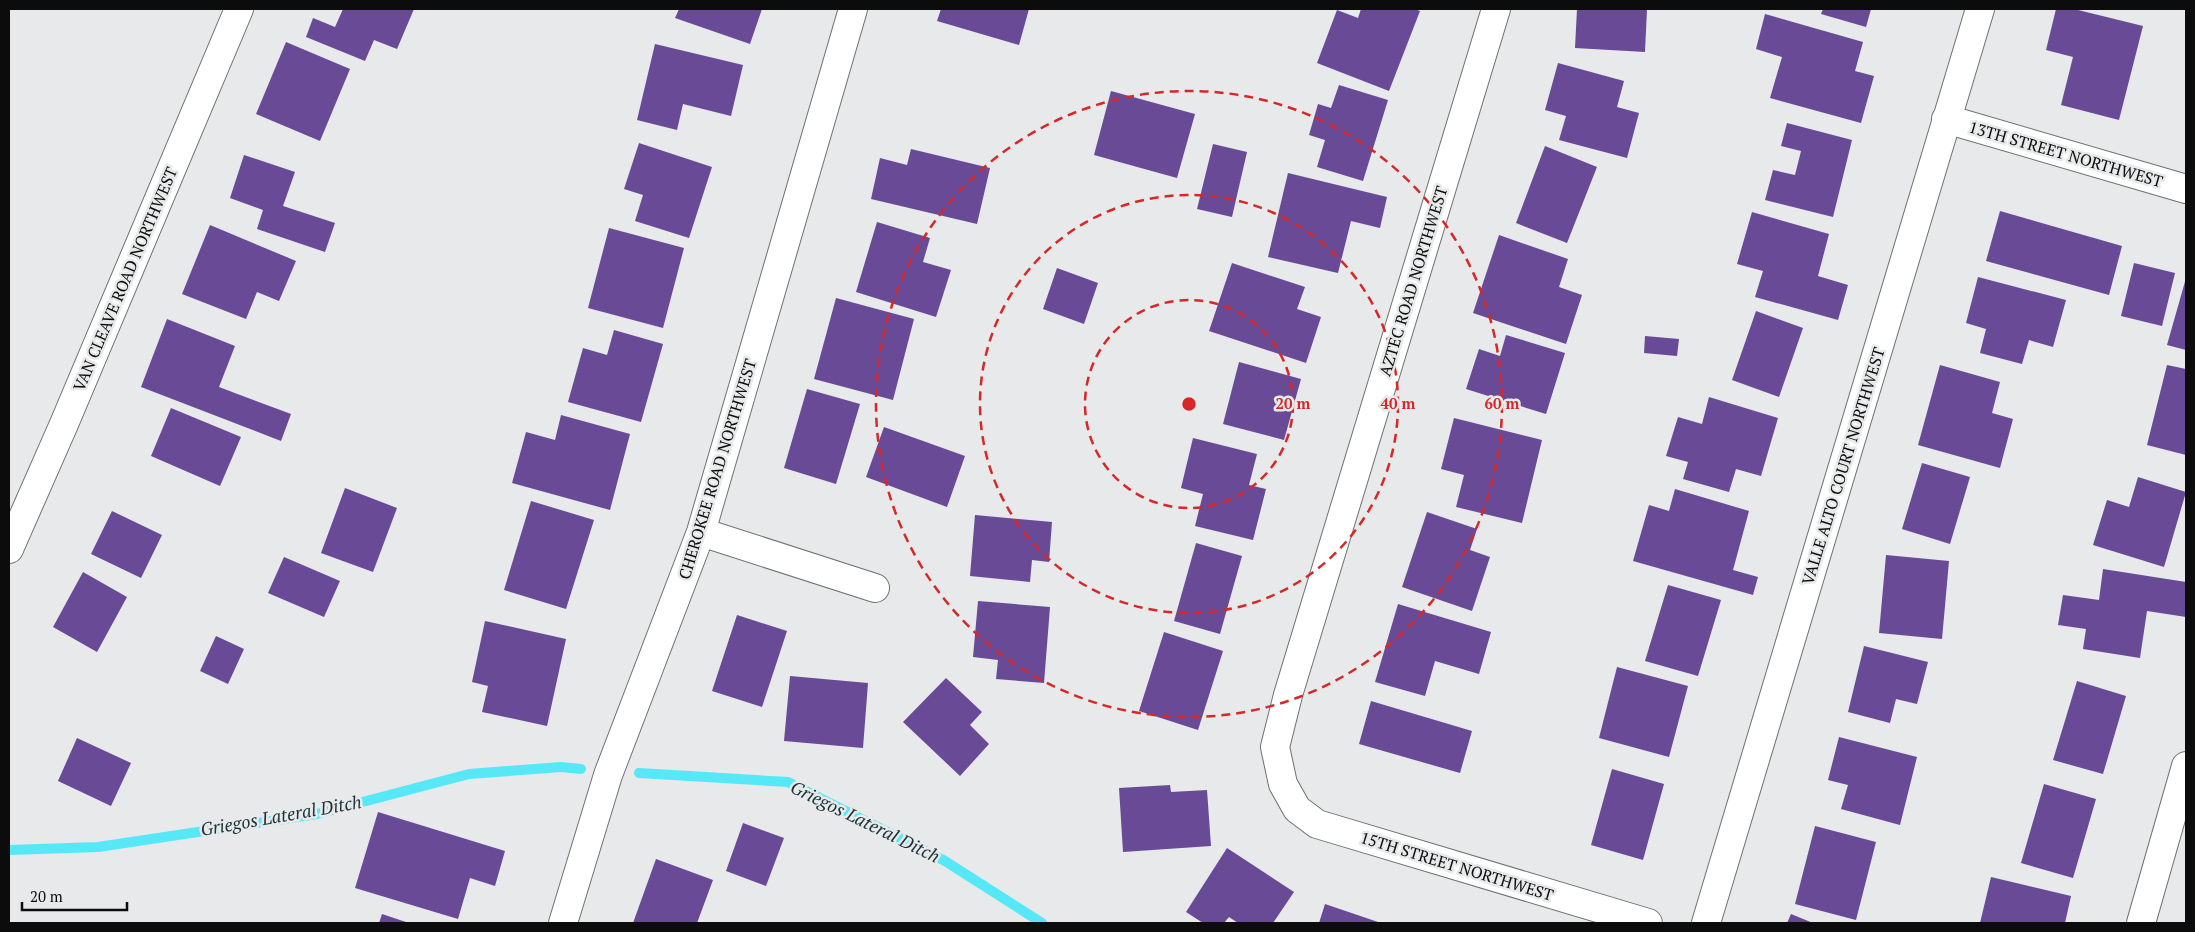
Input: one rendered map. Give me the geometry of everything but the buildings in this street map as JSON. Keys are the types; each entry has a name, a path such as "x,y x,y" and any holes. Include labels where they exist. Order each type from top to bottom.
{"street":[{"name":"VAN CLEAVE ROAD NORTHWEST","path":"9,549 64,424 239,9"},
{"name":"CHEROKEE ROAD NORTHWEST","path":"563,923 608,775 701,532 853,9"},
{"name":"AZTEC ROAD NORTHWEST","path":"1283,784 1275,748 1288,694 1496,9"},
{"name":"VALLE ALTO COURT NORTHWEST","path":"1706,923 1980,9"},
{"name":"13TH STREET NORTHWEST","path":"1946,119 2186,189"},
{"path":"701,532 874,588"},
{"path":"2141,923 2186,766"},
{"name":"15TH STREET NORTHWEST","path":"1283,784 1297,809 1317,824 1648,923"}],"waterway":[{"name":"Griegos Lateral Ditch","path":"9,850 98,847 317,814 469,774 561,767 581,769"},
{"name":"Griegos Lateral Ditch","path":"639,773 788,782 945,861 1042,923"}]}
